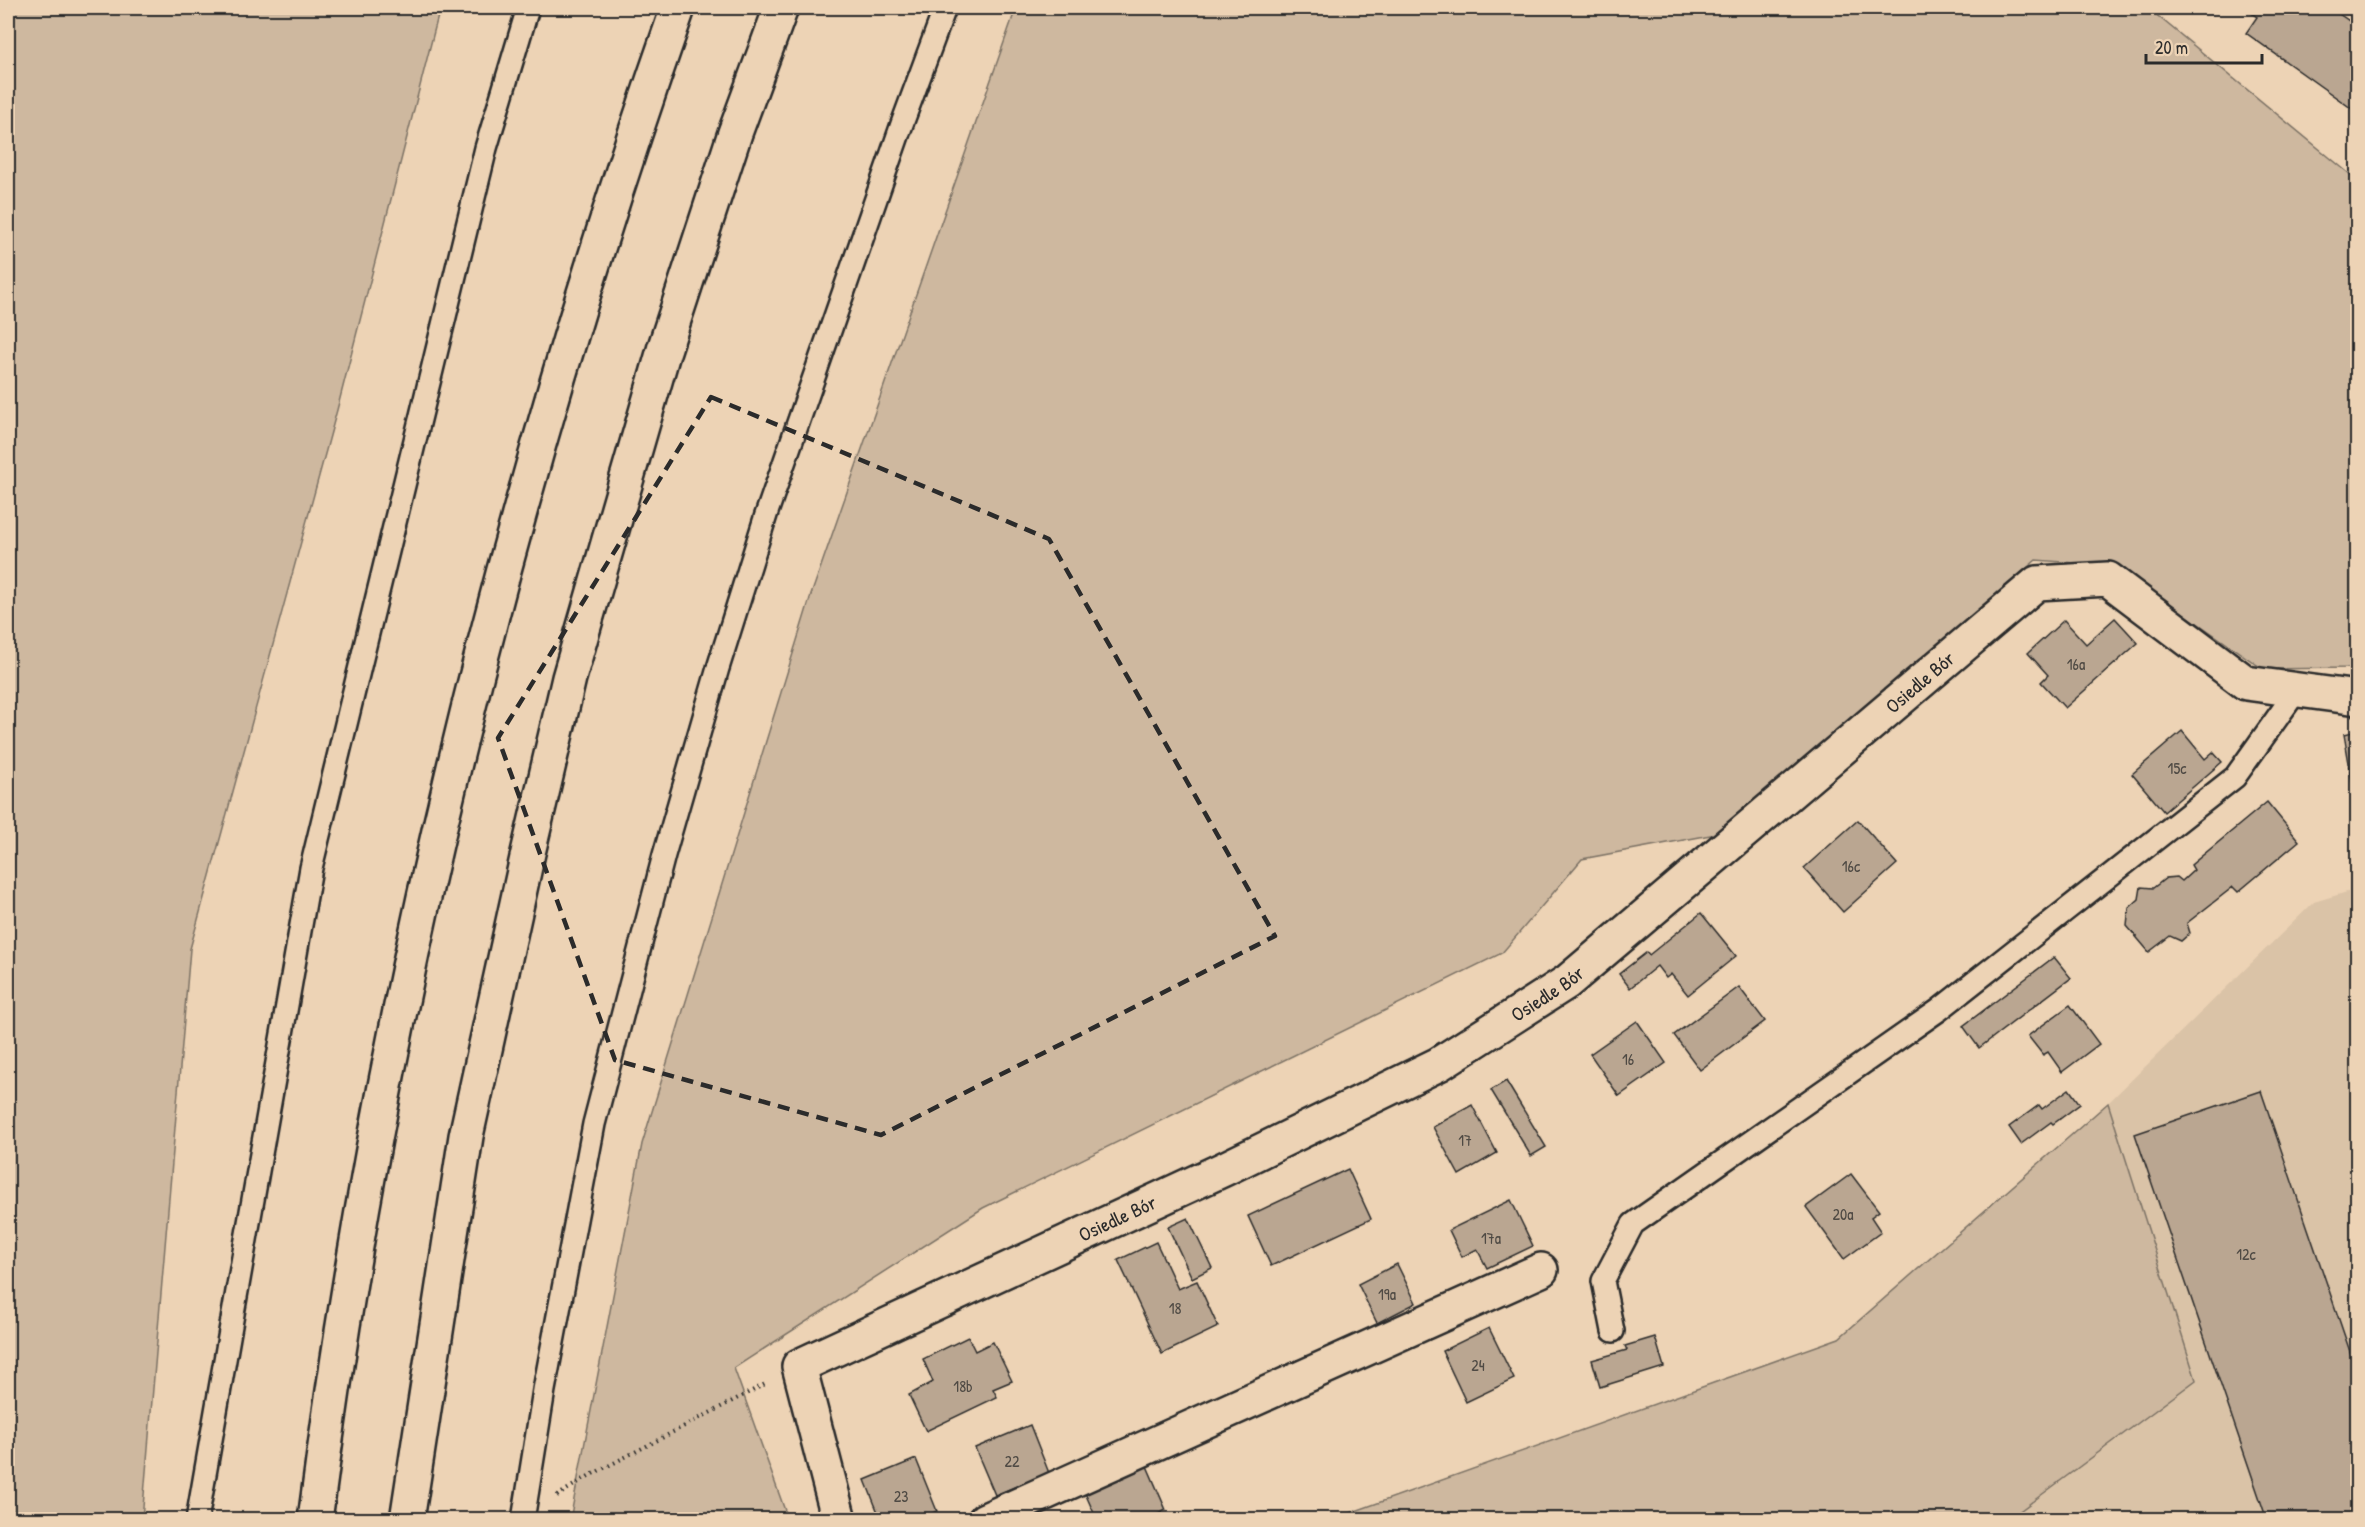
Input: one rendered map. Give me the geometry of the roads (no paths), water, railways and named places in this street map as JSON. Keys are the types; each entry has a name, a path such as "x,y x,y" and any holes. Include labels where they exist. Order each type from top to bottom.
{"main road":[{"path":"315,1520 347,1302 378,1121 413,944 453,767 546,416 603,232 678,8"},
{"path":"407,1520 466,1136 569,678 667,339 735,133 781,8"},
{"name":"Osiedle Bór","path":"840,1520 799,1366 1224,1169 1438,1064 1567,982 2037,583 2108,579 2246,683 2358,698"},
{"path":"985,1520 1541,1270"}],"lane":[{"path":"197,1520 311,868 486,148 528,8"},
{"path":"523,1519 544,1390 594,1124 664,855 718,668 766,515 902,124 945,8"},
{"path":"1613,1331 1603,1281 1633,1224 1939,1010 2235,777 2297,690"}]}
